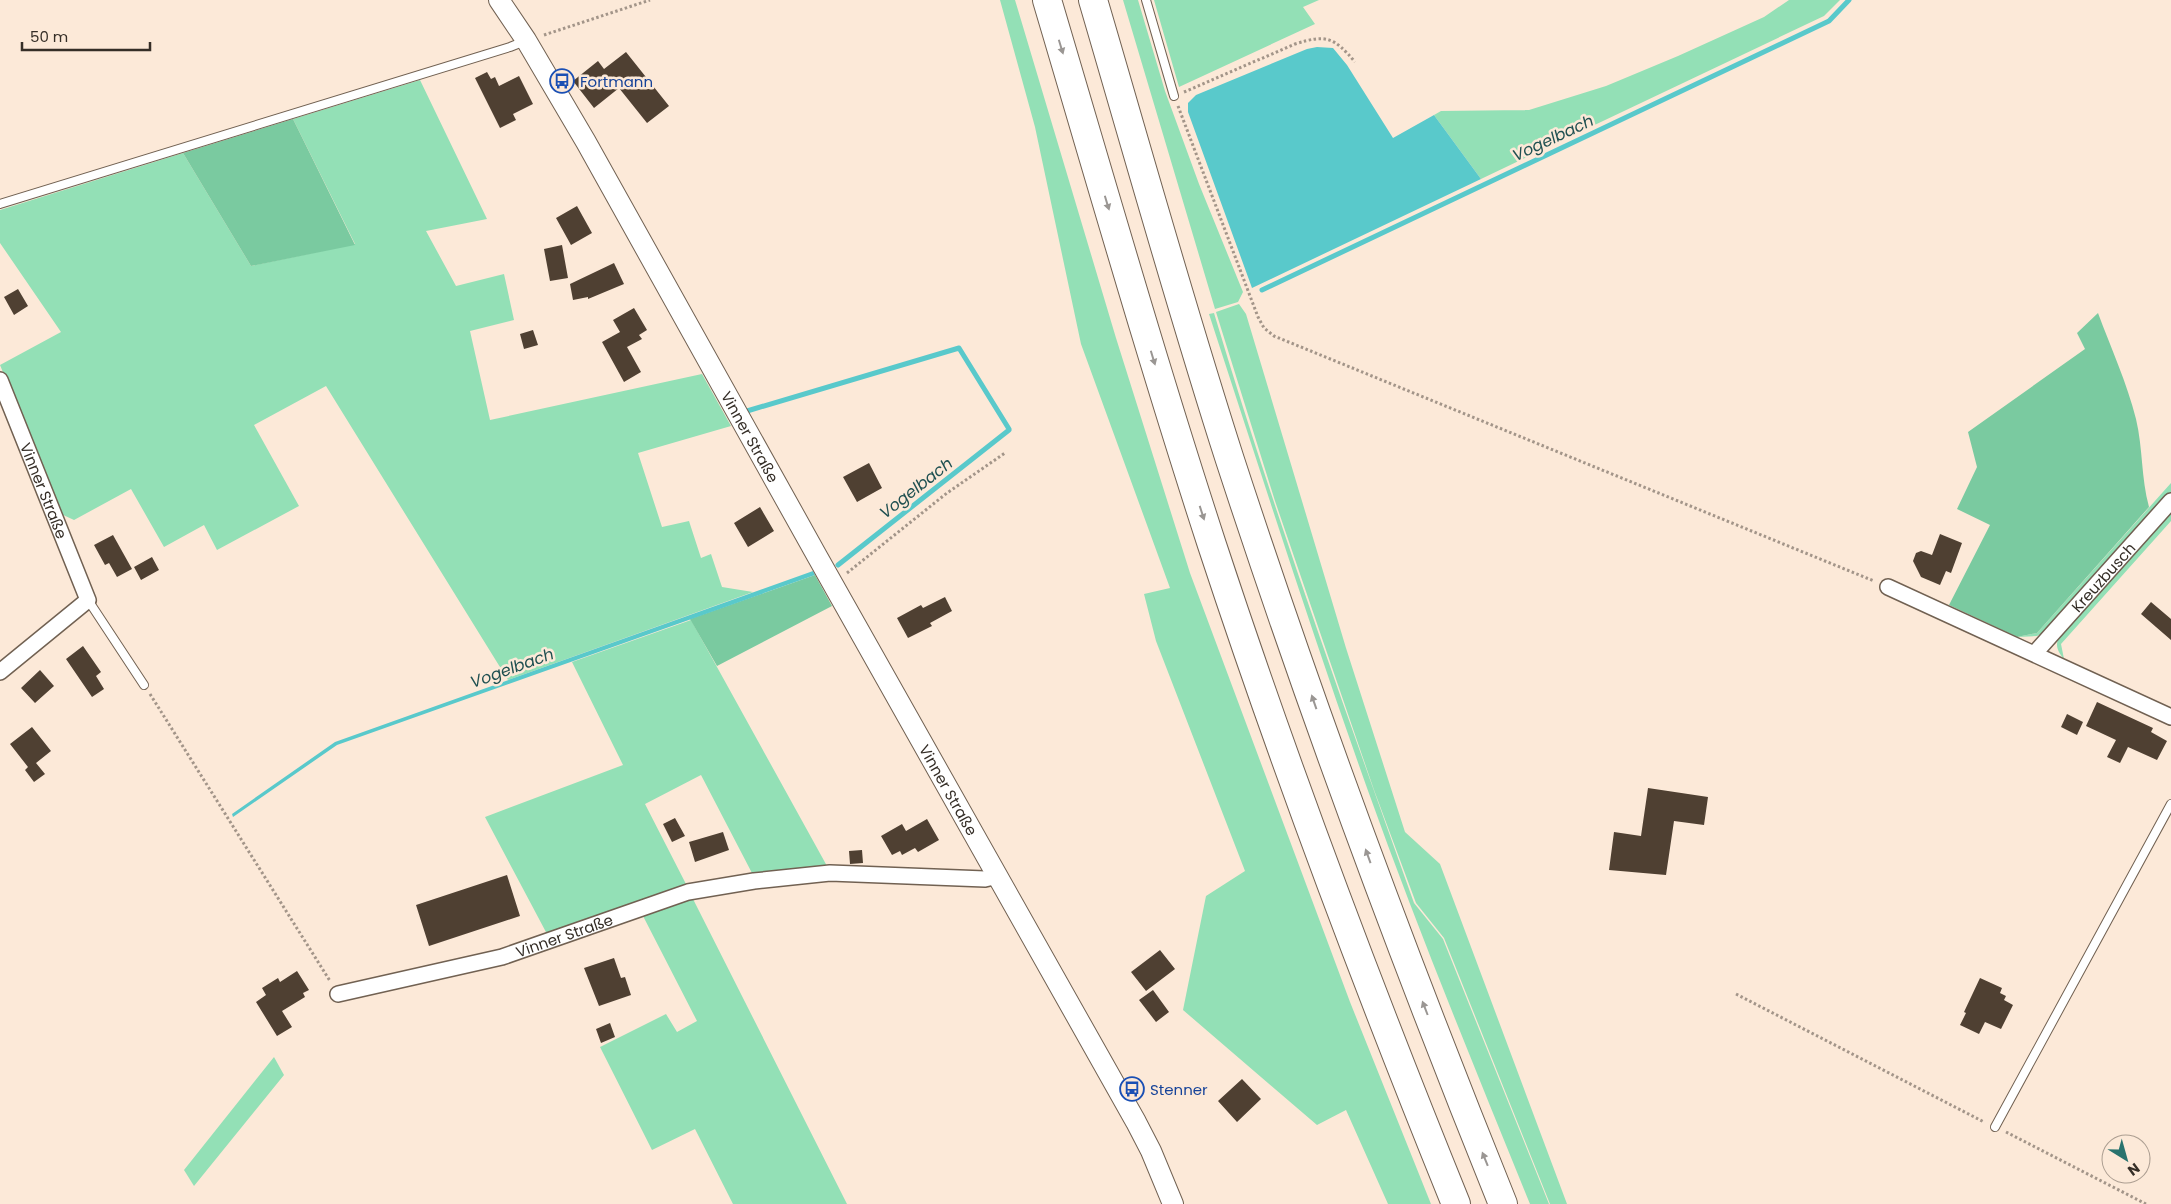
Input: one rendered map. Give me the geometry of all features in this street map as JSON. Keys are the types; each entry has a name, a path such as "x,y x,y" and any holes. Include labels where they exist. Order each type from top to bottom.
{"highway":[{"path":"1047,0 1157,372 1212,546 1317,846 1414,1100 1456,1204"},
{"path":"1093,0 1188,324 1263,557 1395,931 1503,1204"}],"street":[{"name":"Vinner Straße","path":"499,0 526,40 586,142 1136,1122 1151,1151 1173,1204"},
{"name":"Vinner Straße","path":"0,380 88,600"},
{"name":"Kreuzbusch","path":"2034,652 2171,500"},
{"path":"1888,587 2034,652 2171,717"},
{"path":"0,672 88,600"},
{"name":"Vinner Straße","path":"338,994 502,957 688,892 754,881 830,873 985,879 998,876"}],"lane":[{"path":"1146,0 1174,96"},
{"path":"0,204 510,48 526,40"},
{"path":"88,600 144,685"},
{"path":"1995,1127 2171,804"}],"path":[{"path":"526,40 650,0"},
{"path":"1355,62 1339,45 1329,39 1322,37 1312,38 1174,96 1264,328 1274,336 1888,587"},
{"path":"833,584 947,493 1005,453"},
{"path":"144,685 338,994"},
{"path":"1736,994 2146,1204"}],"green space":[{"path":"1000,0 1015,0 1116,338 1190,573 1350,1002 1431,1204 1388,1204 1346,1110 1317,1125 1183,1010 1206,896 1245,871 1156,641 1144,594 1170,588 1081,344 1035,127"},
{"path":"1123,0 1138,0 1165,91 1199,184 1243,292 1238,302 1215,309"},
{"path":"1154,0 1319,0 1303,7 1315,24 1179,87"},
{"path":"1789,0 1840,0 1824,16 1481,179 1434,115 1441,111 1529,110 1606,86 1764,17"},
{"path":"420,80 487,219 426,231 456,286 504,274 514,320 470,331 490,420 702,374 731,426 638,453 662,527 689,521 701,558 711,554 722,587 753,592 508,680 326,386 254,425 299,506 217,550 204,525 164,547 131,489 74,520 61,514 0,365 61,332 0,243 0,210 183,153 251,266 355,244 293,119"},
{"path":"293,119 355,245 251,266 183,153"},
{"path":"1239,304 1246,314 1346,648 1405,832 1440,864 1567,1204 1550,1204 1444,938 1416,903 1374,790 1275,501 1216,312"},
{"path":"1214,313 1283,530 1414,903 1443,939 1549,1204 1530,1204 1406,893 1346,729 1286,552 1209,314"},
{"path":"2098,313 2136,419 2149,507 2037,633 2017,637 1949,605 1990,525 1957,509 1977,467 1968,432 2085,349 2077,333"},
{"path":"2171,483 2171,492 2047,630 2037,636 2017,637 2037,633"},
{"path":"2171,508 2171,521 2061,644 2064,659 2057,648 2058,637 2062,629"},
{"path":"815,575 832,606 717,666 690,619"},
{"path":"691,620 827,866 753,875 701,775 645,804 687,886 547,934 485,817 623,765 572,662"},
{"path":"693,899 847,1204 733,1204 695,1129 652,1150 600,1047 666,1014 677,1032 697,1021 643,916"},
{"path":"274,1057 284,1075 194,1186 184,1170"}],"water":[{"path":"1317,47 1333,48 1347,65 1393,138 1434,115 1481,179 1252,288 1188,112 1188,103 1196,95 1307,49"},
{"path":"813,571 815,575 337,745 233,817 232,814 335,742"}],"building":[{"path":"626,52 669,106 647,123 619,88 594,108 573,81 598,61 604,69"},
{"path":"487,72 491,79 495,77 499,86 519,76 533,104 513,114 516,120 500,128 475,78"},
{"path":"577,206 592,233 571,245 556,218"},
{"path":"562,245 568,278 550,281 544,249"},
{"path":"614,263 624,284 588,299 588,297 573,300 570,284"},
{"path":"18,289 28,306 14,315 4,297"},
{"path":"634,308 647,330 639,335 642,339 627,347 641,372 624,382 602,342 620,332 613,320"},
{"path":"533,330 538,345 524,349 520,334"},
{"path":"869,463 882,488 857,502 843,477"},
{"path":"760,507 774,531 748,547 734,523"},
{"path":"1940,534 1962,543 1951,573 1946,571 1940,585 1921,577 1913,561 1916,553 1921,551 1932,555"},
{"path":"113,535 132,569 117,577 109,563 105,565 94,545"},
{"path":"152,557 159,570 141,580 134,567"},
{"path":"945,597 952,611 930,623 932,626 908,638 897,618 921,605 923,608"},
{"path":"2151,602 2171,619 2171,640 2141,614"},
{"path":"83,646 101,672 96,676 104,689 92,697 66,659"},
{"path":"40,670 54,686 35,703 21,688"},
{"path":"2097,702 2153,728 2151,732 2167,741 2157,760 2128,747 2120,763 2107,757 2116,740 2086,726"},
{"path":"2067,714 2083,722 2077,735 2061,727"},
{"path":"32,727 51,751 36,763 45,774 34,782 25,770 28,767 10,744"},
{"path":"1648,788 1708,797 1704,825 1674,821 1666,875 1609,870 1614,832 1641,836"},
{"path":"675,818 685,836 672,842 663,824"},
{"path":"927,819 939,840 918,852 915,848 902,855 900,851 892,855 881,836 902,824 906,831"},
{"path":"723,832 729,850 695,862 689,842"},
{"path":"862,850 863,863 850,864 849,851"},
{"path":"507,875 520,916 429,946 416,905"},
{"path":"1160,950 1175,969 1146,991 1131,972"},
{"path":"614,958 621,978 625,977 631,995 599,1006 584,968"},
{"path":"297,971 309,990 303,993 305,997 282,1011 292,1027 277,1036 256,1002 266,995 262,988 278,978 280,982"},
{"path":"1980,978 2002,988 2000,993 2006,996 2004,1000 2013,1005 2001,1029 1985,1022 1979,1034 1960,1025"},
{"path":"1153,990 1169,1012 1156,1022 1139,1000"},
{"path":"610,1023 615,1037 601,1043 596,1029"},
{"path":"1242,1079 1261,1099 1237,1122 1218,1101"}],"waterway":[{"name":"Vogelbach","path":"1262,290 1829,21 1849,0"},
{"path":"747,411 959,348 1009,429"},
{"name":"Vogelbach","path":"838,565 1009,430"}],"place":[{"name":"Fortmann","path":"562,81"},
{"name":"Stenner","path":"1132,1089"}]}
